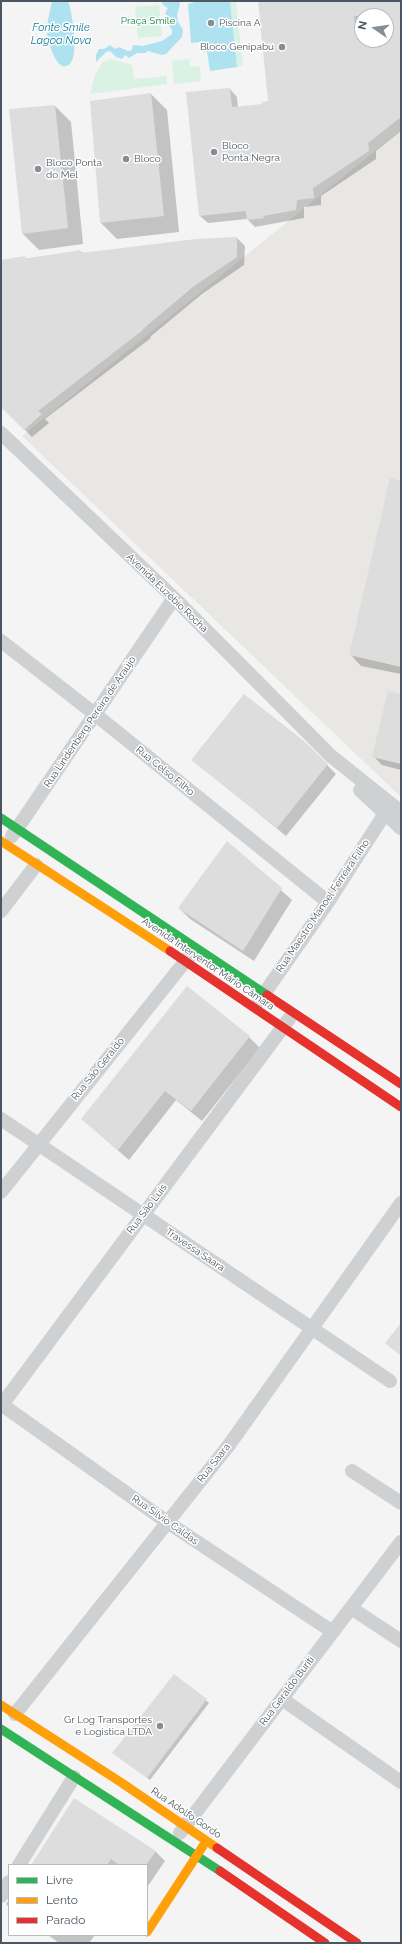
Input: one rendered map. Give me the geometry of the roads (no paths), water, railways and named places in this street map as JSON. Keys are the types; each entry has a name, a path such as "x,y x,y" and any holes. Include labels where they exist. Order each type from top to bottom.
{"main road":[{"name":"Avenida Interventor Mário Câmara","path":"1,818 401,1084"},
{"name":"Avenida Interventor Mário Câmara","path":"4,843 185,961 401,1107"},
{"name":"Rua Adolfo Gordo","path":"1,1705 116,1791 174,1841 197,1855 325,1943"},
{"name":"Rua Adolfo Gordo","path":"1,1729 74,1777 116,1791 185,1826 357,1943"},
{"path":"148,1930 206,1841"}],"street":[{"name":"Avenida Euzébio Rocha","path":"3,439 174,598 331,756 392,810 401,828"},
{"name":"Rua Lindenberg Pereira de Araújo","path":"4,843 17,829 96,715 174,598"},
{"name":"Rua Celso Filho","path":"1,641 96,715 328,902"},
{"name":"Rua Maestro Manoel Ferreira Filho","path":"254,1008 392,810"},
{"path":"1,911 36,865"},
{"name":"Rua São Geraldo","path":"1,1192 196,947"},
{"name":"Rua São Luís","path":"1,1405 294,1012"},
{"name":"Travessa Saara","path":"1,1119 390,1381"},
{"name":"Rua Saara","path":"15,1714 229,1446 311,1328 401,1203"},
{"name":"Rua Silvio Caldas","path":"1,1405 167,1522 333,1632"},
{"path":"352,1471 401,1503"},
{"name":"Rua Geraldo Buriti","path":"174,1841 401,1542"},
{"path":"351,1608 401,1641"},
{"path":"282,1699 401,1782"},
{"path":"20,1864 74,1777"},
{"path":"1,1896 8,1884"}],"water":[{"name":"Fonte Smile Lagoa Nova","path":"52,1 68,1 70,7 75,46 74,55 71,62 67,66 59,64 53,54 49,41 47,28"},
{"path":"162,1 179,1 180,5 177,15 178,22 183,30 182,37 166,54 162,55 148,51 145,53 137,53 129,58 125,55 122,59 116,57 110,51 106,52 96,62 96,55 99,49 104,49 110,45 115,49 119,47 131,51 133,45 143,46 162,41 172,34 172,30 166,21 168,17 165,13 168,8 163,5"},
{"name":"Piscina A","path":"198,1 230,1 237,67 210,71 207,52 202,52 201,42 191,43 188,4"}],"place":[{"name":"Piscina A","path":"211,23"},
{"name":"Bloco Genipabu","path":"282,47"},
{"name":"Bloco Ponta Negra","path":"214,152"},
{"name":"Bloco","path":"126,159"},
{"name":"Bloco Ponta do Mel","path":"38,169"},
{"name":"Gr Log Transportes e Logistica LTDA","path":"160,1726"}],"park label":[{"name":"Praça Smile","path":"148,21"}]}
